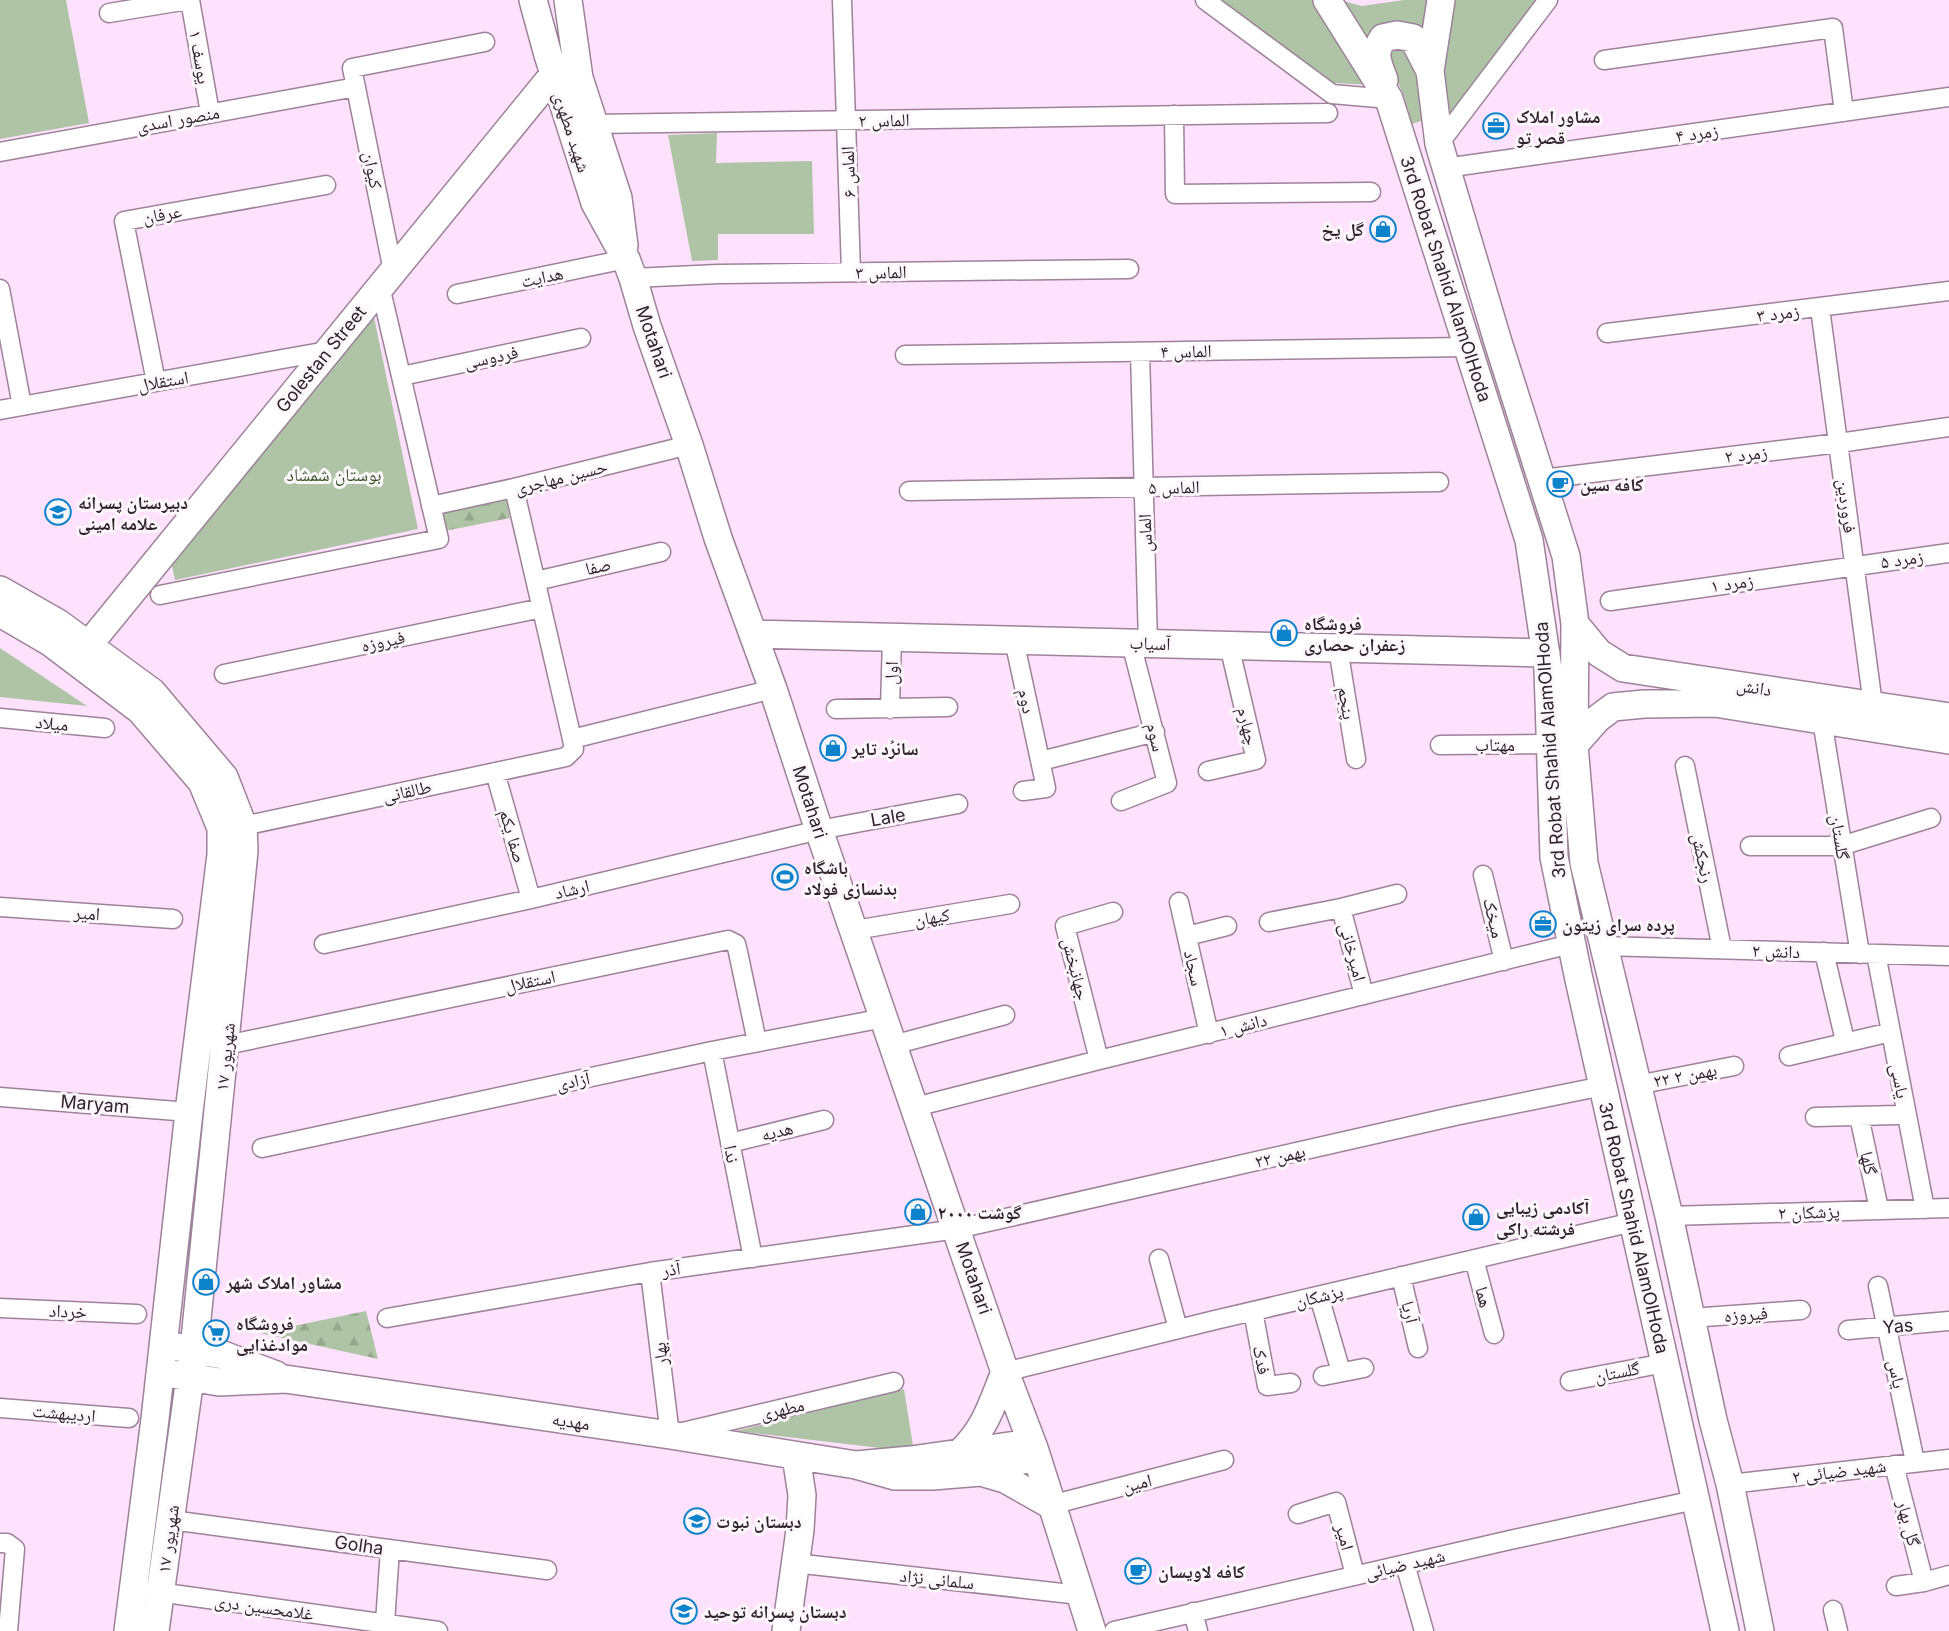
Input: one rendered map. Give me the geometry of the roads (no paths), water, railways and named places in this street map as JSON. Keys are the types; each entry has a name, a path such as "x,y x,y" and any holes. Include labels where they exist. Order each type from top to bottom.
{"main road":[{"name":"شهید مطهری","path":"533,0 594,203 629,268"},
{"name":"Motahari","path":"568,0 579,78 618,198 629,268 647,326 1005,1372 1034,1448 1092,1631"},
{"name":"3rd Robat Shahid AlamOlHoda","path":"1327,0 1389,99 1529,540 1545,653 1584,863 1669,1216 1713,1420 1730,1484 1760,1631"},
{"name":"3rd Robat Shahid AlamOlHoda","path":"1441,0 1430,71 1442,156 1566,556 1575,624 1562,744 1554,856 1571,944 1725,1631"},
{"path":"1389,99 1377,57 1377,48 1383,38 1397,35 1413,38 1430,71"},
{"name":"Golestan Street","path":"81,652 554,74"},
{"name":"۱۷ شهریور","path":"0,590 58,623 81,652 140,710 202,782 221,828 221,855 128,1631"},
{"name":"۱۷ شهریور","path":"0,613 50,642 118,667 152,692 224,777 243,826 244,851 226,1045 194,1349 155,1631"},
{"path":"58,623 80,623 110,616 113,647 118,667"},
{"name":"دانش","path":"1575,624 1599,653 1623,668 1949,717"},
{"name":"آسیاب","path":"754,634 1545,653"},
{"path":"1644,704 1639,690 1641,679 1650,671"},
{"name":"دانش","path":"1562,744 1613,707 1715,703 1949,740"},
{"path":"1641,1257 1653,1262 1672,1334 1683,1330 1691,1318"},
{"name":"مهدیه","path":"164,1345 223,1354 285,1378"},
{"name":"مهدیه","path":"159,1372 219,1382 285,1378 670,1435 844,1463 895,1476 981,1472 1022,1461 1034,1448"},
{"path":"960,1453 979,1432 989,1414 1005,1372"},
{"path":"1667,1372 1685,1377 1695,1386 1713,1420"},
{"name":"مهدیه","path":"844,1463 911,1461 1016,1444 1034,1448"},
{"path":"786,1631 800,1530 802,1495 796,1456"},
{"path":"800,1530 816,1489 844,1463"},
{"path":"981,1472 1005,1479 1051,1505"}],"street":[{"path":"109,13 189,0"},
{"name":"یوسف ۱","path":"189,0 210,113"},
{"name":"الماس ۶","path":"842,0 851,272"},
{"path":"1205,0 1332,94 1389,99"},
{"path":"1442,156 1548,0"},
{"path":"1604,60 1833,28 1844,112"},
{"name":"کیوان","path":"160,595 439,539 402,376 352,68 485,42"},
{"name":"منصور اسدی","path":"0,152 356,87"},
{"name":"زمرد ۴","path":"1442,156 1844,112 1949,98"},
{"name":"الماس ۲","path":"593,124 1328,113"},
{"path":"1174,115 1175,194 1371,192"},
{"name":"عرفان","path":"156,382 124,221 326,185"},
{"name":"الماس ۳","path":"629,268 718,274 1130,269"},
{"name":"هدایت","path":"457,294 629,268"},
{"path":"0,289 22,406"},
{"name":"زمرد ۳","path":"1607,333 1949,291"},
{"name":"فروردین","path":"1820,308 1873,705"},
{"name":"فردوسی","path":"402,376 581,338"},
{"name":"الماس ۴","path":"905,355 1467,347"},
{"name":"استقلال","path":"0,410 327,351"},
{"name":"الماس","path":"1140,352 1143,487 1140,643"},
{"name":"زمرد ۲","path":"1542,479 1949,427"},
{"name":"حسین مهاجری","path":"431,506 689,445"},
{"name":"الماس ۵","path":"909,492 1439,482"},
{"path":"514,488 571,746"},
{"name":"صفا","path":"536,581 661,552"},
{"name":"زمرد ۵","path":"1855,566 1949,553"},
{"name":"زمرد ۱","path":"1610,601 1855,566"},
{"name":"فیروزه","path":"224,674 542,608"},
{"name":"اول","path":"890,709 892,637"},
{"name":"دوم","path":"1014,640 1046,788 1023,791"},
{"name":"سوم","path":"1121,801 1167,783 1155,732 1140,643"},
{"name":"چهارم","path":"1208,771 1257,760 1229,645"},
{"name":"پنجم","path":"1338,648 1356,759"},
{"name":"طالقانی","path":"243,826 566,757 571,746 773,689"},
{"path":"836,710 948,707"},
{"name":"میلاد","path":"0,718 105,728"},
{"name":"گلستان","path":"1822,720 1841,846 1868,954"},
{"path":"1041,761 1155,732"},
{"name":"مهتاب","path":"1440,744 1562,744"},
{"name":"رنجکش","path":"1684,766 1722,950"},
{"name":"صفا یکم","path":"495,772 531,899"},
{"name":"Lale","path":"819,830 958,804"},
{"path":"1750,846 1841,846 1931,818"},
{"name":"ارشاد","path":"324,944 531,899 819,830"},
{"name":"میخک","path":"1483,875 1504,961"},
{"path":"1269,922 1397,894"},
{"name":"سجاد","path":"1179,902 1209,1034"},
{"name":"کیهان","path":"855,930 1010,904"},
{"name":"امیر","path":"0,907 173,919"},
{"name":"امیرخانی","path":"1341,908 1364,995"},
{"name":"جهانبخش","path":"1099,1059 1065,926 1113,912"},
{"path":"1186,936 1227,926"},
{"name":"استقلال","path":"226,1045 728,940 736,944 738,951 757,1042"},
{"name":"دانش ۱","path":"915,1107 1099,1059 1571,944"},
{"name":"دانش ۲","path":"1603,946 1949,956"},
{"path":"1824,952 1845,1041"},
{"name":"یاسی","path":"1868,954 1891,1032 1925,1209"},
{"path":"893,1045 1005,1015"},
{"name":"آزادی","path":"262,1148 712,1051 884,1018"},
{"path":"1789,1056 1891,1032"},
{"name":"ندا","path":"712,1051 753,1258"},
{"name":"۲۲ بهمن ۲","path":"1636,1085 1734,1066"},
{"name":"۲۲ بهمن","path":"957,1229 1444,1119 1603,1086"},
{"name":"Maryam","path":"0,1096 189,1112"},
{"path":"1815,1117 1898,1115"},
{"name":"گلها","path":"1859,1116 1879,1209"},
{"name":"هدیه","path":"730,1143 824,1120"},
{"name":"پزشکان ۲","path":"1669,1216 1949,1208"},
{"name":"پزشکان","path":"1005,1372 1633,1222"},
{"name":"آذر","path":"387,1318 650,1272 957,1229"},
{"path":"1159,1259 1178,1329"},
{"name":"هما","path":"1474,1259 1494,1334"},
{"name":"بهار","path":"650,1272 670,1435"},
{"name":"آریا","path":"1401,1276 1418,1348"},
{"name":"یاس","path":"1878,1286 1915,1462"},
{"path":"1319,1296 1341,1372"},
{"name":"خرداد","path":"0,1308 137,1314"},
{"name":"فیروزه","path":"1691,1318 1802,1310"},
{"name":"فدک","path":"1253,1311 1267,1386 1291,1383"},
{"name":"Yas","path":"1848,1330 1949,1321"},
{"path":"1323,1376 1364,1368"},
{"name":"گلستان","path":"1570,1381 1667,1372"},
{"name":"مطهری","path":"670,1435 894,1382"},
{"name":"اردیبهشت","path":"0,1408 129,1418"},
{"name":"شهید ضیائی ۲","path":"1730,1484 1949,1459"},
{"name":"امین","path":"1051,1505 1224,1461"},
{"name":"گل بهار","path":"1894,1465 1924,1582"},
{"name":"شهید ضیائی","path":"1114,1631 1695,1500"},
{"name":"امیر","path":"1298,1514 1336,1502 1355,1575"},
{"name":"Golha","path":"171,1520 547,1570"},
{"path":"0,1543 8,1543 15,1549 8,1631"},
{"path":"385,1623 390,1549"},
{"name":"سلمانی نژاد","path":"794,1563 1080,1594"},
{"path":"1405,1564 1424,1631"},
{"path":"1896,1586 1949,1575"},
{"name":"غلامحسین دری","path":"134,1588 438,1631"},
{"path":"1833,1610 1838,1631"},
{"path":"1193,1612 1198,1631"}],"place":[{"name":"مشاور املاک قصر تو","path":"1496,126"},
{"name":"گل یخ","path":"1383,229"},
{"name":"کافه سین","path":"1560,484"},
{"name":"دبیرستان پسرانه علامه امینی","path":"58,512"},
{"name":"فروشگاه زعفران حصاری","path":"1284,633"},
{"name":"سانرُد تایر","path":"833,748"},
{"name":"باشگاه بدنسازی فولاد","path":"785,877"},
{"name":"پرده سرای زیتون","path":"1543,924"},
{"name":"گوشت ۲۰۰۰","path":"918,1212"},
{"name":"آکادمی زیبایی فرشته راکی","path":"1476,1217"},
{"name":"مشاور املاک شهر","path":"206,1282"},
{"name":"فروشگاه موادغذایی","path":"216,1333"},
{"name":"دبستان نبوت","path":"697,1521"},
{"name":"کافه لاویسان","path":"1138,1571"},
{"name":"دبستان پسرانه توحید","path":"684,1611"}],"park label":[{"name":"بوستان شمشاد","path":"334,474"}]}
